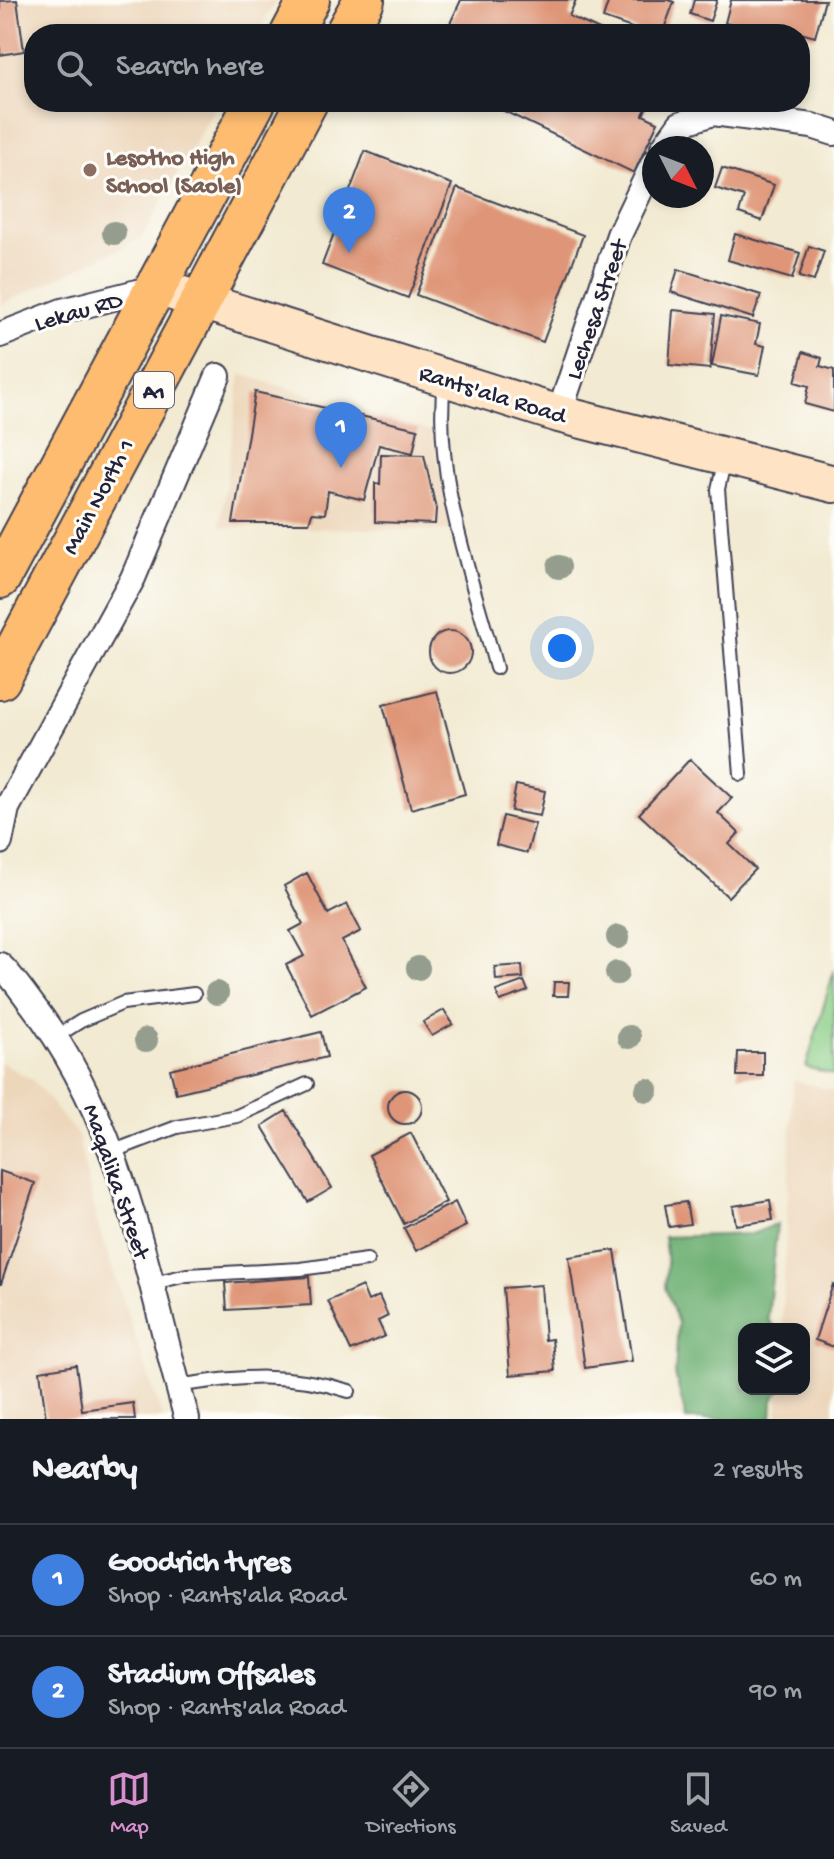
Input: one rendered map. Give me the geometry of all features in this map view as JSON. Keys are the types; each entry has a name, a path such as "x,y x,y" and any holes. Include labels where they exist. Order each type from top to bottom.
{"main road":[{"path":"296,24 309,0"},
{"path":"351,24 364,0"},
{"name":"Main North 1","path":"0,578 250,112"},
{"name":"Main North 1","path":"0,679 302,112"}],"street":[{"path":"672,136 680,124 713,113 812,126 834,133"},
{"name":"Lechesa Street","path":"559,414 619,235 642,187"},
{"name":"Rants'ala Road","path":"157,287 559,414 834,484"},
{"name":"Lekau RD","path":"0,335 62,311 157,287"},
{"path":"0,842 7,808 133,578 218,376"},
{"name":"Maqalika Street","path":"0,965 57,1036 89,1096 111,1152 153,1283 187,1419"}],"lane":[{"path":"444,379 441,408 447,485 496,668"},
{"path":"726,456 718,489 741,774"},
{"path":"57,1036 81,1021 123,1003 194,994"},
{"path":"111,1152 177,1127 237,1116 307,1084"},
{"path":"153,1283 187,1275 300,1269 367,1260"},
{"path":"178,1386 239,1376 303,1379 349,1391"}],"shaded area":[{"name":"Lesotho High School (Saole)","path":"0,0 276,0 263,24 24,24 24,112 212,112 141,239 0,305"},
{"path":"241,374 431,432 453,530 220,527"},
{"path":"0,1062 33,1080 78,1136 97,1223 163,1419 0,1419"},
{"path":"793,1080 834,1091 834,1419 777,1419 779,1395 810,1395 810,1323 782,1323"}],"green space":[{"path":"834,970 834,1075 806,1067"},
{"path":"777,1224 768,1319 771,1323 738,1323 738,1395 777,1395 773,1400 772,1419 686,1419 675,1374 678,1323 665,1287 667,1263 664,1237 752,1234"}],"building":[{"path":"17,0 24,51 0,55 0,1"},
{"path":"461,0 576,0 569,16 586,24 450,24"},
{"path":"609,0 674,2 666,24 620,24 603,18"},
{"path":"694,0 717,0 710,21 690,14"},
{"path":"731,0 825,0 815,37 810,36 810,24 725,23"},
{"path":"506,112 644,112 643,115 658,122 651,136 642,136 642,156 634,173"},
{"path":"365,151 452,184 408,298 322,265"},
{"path":"722,168 774,185 762,221 739,213 744,197 715,188"},
{"path":"457,188 583,235 543,342 416,295"},
{"path":"735,234 800,253 792,279 728,260"},
{"path":"809,246 824,251 814,281 799,277"},
{"path":"678,269 761,295 753,318 671,292"},
{"path":"673,310 715,314 710,369 669,365"},
{"path":"721,316 760,324 756,344 765,346 759,375 712,366"},
{"path":"803,352 822,358 820,366 834,370 834,412 805,404 809,386 795,382"},
{"path":"255,392 418,429 413,453 379,445 364,500 328,491 325,514 312,513 309,523 233,523"},
{"path":"381,454 424,455 436,509 435,524 375,522 375,483 380,484"},
{"path":"450,631 465,637 471,652 465,667 450,673 435,667 429,652 435,637"},
{"path":"437,691 465,794 411,809 383,705"},
{"path":"690,759 732,798 718,813 739,833 729,844 755,869 728,897 639,814"},
{"path":"516,785 545,791 540,816 511,811"},
{"path":"503,816 535,824 527,853 496,845"},
{"path":"307,873 328,914 347,904 361,931 342,941 366,987 312,1015 286,965 304,956 290,931 303,924 284,886"},
{"path":"522,965 523,978 496,980 495,967"},
{"path":"524,981 528,991 500,1001 496,991"},
{"path":"554,982 569,982 568,996 553,996"},
{"path":"444,1010 453,1024 432,1036 423,1022"},
{"path":"321,1032 327,1057 176,1093 170,1069"},
{"path":"738,1052 763,1052 763,1076 737,1076"},
{"path":"405,1090 417,1095 422,1107 417,1119 405,1124 393,1119 388,1107 393,1095"},
{"path":"286,1111 332,1188 308,1202 262,1126"},
{"path":"411,1133 446,1202 404,1224 369,1155"},
{"path":"0,1171 35,1183 1,1284 0,1284"},
{"path":"770,1200 773,1220 736,1225 733,1206"},
{"path":"455,1202 466,1226 416,1251 404,1228"},
{"path":"686,1202 690,1224 669,1227 665,1205"},
{"path":"615,1250 632,1361 585,1368 569,1257"},
{"path":"309,1277 311,1305 227,1310 225,1283"},
{"path":"541,1285 545,1340 552,1339 555,1371 510,1375 503,1288"},
{"path":"834,1285 834,1347 815,1340"},
{"path":"362,1286 368,1301 379,1296 388,1316 378,1321 385,1336 351,1351 328,1301"},
{"path":"76,1365 82,1410 133,1403 135,1419 46,1419 40,1371"}],"place":[{"name":"Lesotho High School (Saole)","path":"90,170"},
{"name":"Stadium Offsales","path":"349,253"},
{"name":"Goodrich tyres","path":"341,468"}]}
